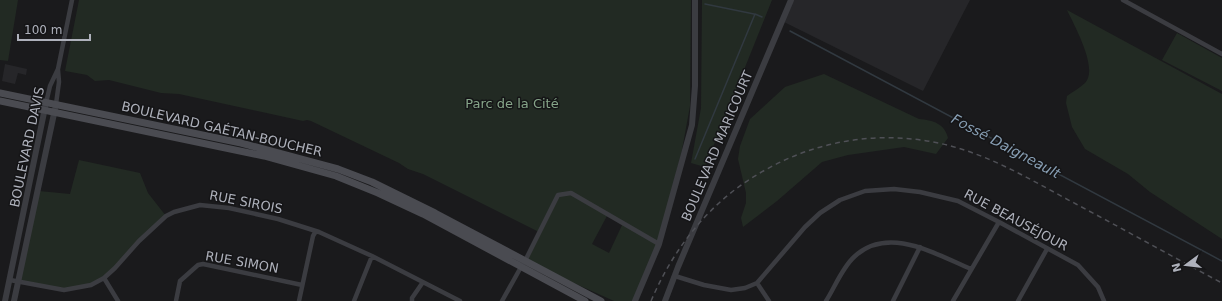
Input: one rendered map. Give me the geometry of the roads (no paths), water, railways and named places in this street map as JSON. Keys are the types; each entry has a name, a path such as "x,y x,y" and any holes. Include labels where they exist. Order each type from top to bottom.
{"main road":[{"name":"BOULEVARD GAÉTAN-BOUCHER","path":"0,93 45,107 54,112 264,156 329,174 400,203 601,301"},
{"name":"BOULEVARD GAÉTAN-BOUCHER","path":"0,101 45,107 56,104 263,148 338,169 393,192 523,264 585,301"}],"street":[{"name":"BOULEVARD DAVIS","path":"5,301 45,107 50,86 58,69 72,0"},
{"path":"635,301 660,244 692,125 695,86 695,0"},
{"name":"BOULEVARD MARICOURT","path":"665,301 791,0"},
{"path":"1123,0 1222,54"},
{"name":"BOULEVARD DAVIS","path":"14,301 56,104 59,82 58,69"},
{"name":"RUE BEAUSÉJOUR","path":"757,283 805,227 820,213 840,200 865,191 894,188 920,192 958,202 999,222 1078,265 1098,287 1104,301"},
{"path":"502,301 523,264 558,195 570,193 660,244"},
{"name":"RUE SIROIS","path":"10,280 64,290 90,285 104,278 139,241 166,216 174,212 200,205 229,208 278,219 316,231 372,256 460,301"},
{"path":"953,301 999,222"},
{"path":"299,301 313,236 316,231"},
{"path":"826,301 846,266 864,249 876,244 888,242 904,243 920,247 971,269"},
{"path":"893,301 920,247"},
{"path":"1020,300 1047,249"},
{"path":"354,301 372,256"},
{"name":"RUE SIMON","path":"176,301 180,281 198,265 203,264 302,285"},
{"path":"675,276 704,285 731,290 745,288 757,283 769,301"},
{"path":"104,278 118,301"},
{"path":"412,301 412,298 423,282"}],"waterway":[{"path":"705,4 754,14"},
{"name":"Fossé Daigneault","path":"695,159 755,14 762,17"},
{"name":"Fossé Daigneault","path":"790,31 1222,261"}],"railway":[{"path":"651,301 661,280 684,242 698,225 729,194 767,169 791,157 816,148 868,138 921,140 947,145 986,158 1025,177 1222,283"}],"park label":[{"name":"Parc de la Cité","path":"512,103"}]}
